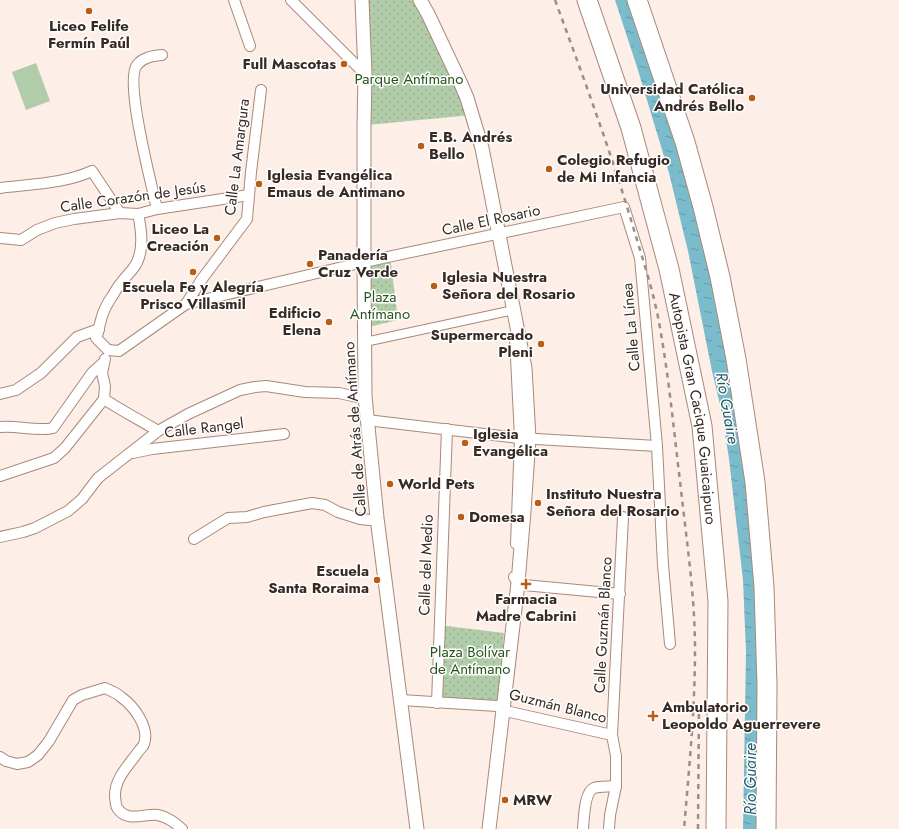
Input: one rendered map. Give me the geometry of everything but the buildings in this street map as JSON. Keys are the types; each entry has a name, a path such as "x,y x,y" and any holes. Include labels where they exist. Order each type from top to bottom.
{"highway":[{"name":"Autopista Gran Cacique Guaicaipuro","path":"587,0 631,128 669,269 702,426 718,601 716,829"},
{"path":"637,0 685,142 720,277 736,360 755,482 764,587 767,685 766,829"}],"street":[{"path":"234,0 250,46"},
{"path":"291,0 365,74"},
{"name":"Calle de Atrás de Antímano","path":"362,0 365,74 364,342 367,420 377,518 417,829"},
{"path":"420,0 467,98 482,148 514,334 524,438"},
{"path":"157,210 134,102 134,71 136,65 142,60 151,56 162,55"},
{"name":"Calle La Amargura","path":"186,304 202,279 247,219 261,90"},
{"path":"0,188 43,184 79,177 92,172 120,213"},
{"name":"Calle Corazón de Jesús","path":"0,238 21,240 37,230 74,219 120,213 138,214 249,195"},
{"name":"Calle El Rosario","path":"364,262 624,207"},
{"name":"Calle La Línea","path":"624,207 640,258 657,446 663,564 670,644"},
{"path":"0,476 54,458 82,428 104,399 105,386 102,373 108,350 96,338 100,320 114,293 138,262 141,245 141,228 138,214"},
{"path":"484,829 516,580 524,438 525,368 496,234"},
{"name":"Calle La Amargura","path":"108,350 119,351 186,304 364,262"},
{"path":"364,342 509,311"},
{"path":"0,394 16,390 42,372 77,337 99,329"},
{"path":"0,427 15,426 46,429 53,428 92,373 104,362"},
{"path":"0,537 23,532 68,511 82,499 98,478 158,431 188,414 240,390 266,386 305,392 339,393 357,397 366,396"},
{"path":"104,399 158,431"},
{"path":"367,420 524,438 657,446"},
{"name":"Calle del Medio","path":"437,703 447,429"},
{"name":"Calle Rangel","path":"128,455 152,449 284,434"},
{"path":"194,539 228,518 247,517 264,512 312,504 325,505 338,512 360,519 370,520 377,518"},
{"name":"Calle Guzmán Blanco","path":"609,829 610,814 616,786 616,756 612,734 624,516"},
{"path":"516,580 524,585 620,594"},
{"path":"0,757 6,761 17,764 28,762 38,755 49,741 72,700 82,695 105,688 122,697 138,714 144,726 145,734 144,744 119,779 115,791 116,806 118,810 128,816 136,817 158,815 170,819 182,829"},
{"name":"Guzmán Blanco","path":"401,700 500,708 612,734"},
{"path":"489,829 500,708"},
{"path":"583,829 586,797 589,792 594,788 616,786"}],"green space":[{"name":"Parque Antímano","path":"362,0 415,0 472,115 367,125"},
{"path":"36,63 50,101 26,110 12,72"},
{"name":"Plaza Antímano","path":"390,256 398,320 364,328 364,262"},
{"name":"Plaza Bolívar de Antímano","path":"439,625 504,633 497,706 437,703"}],"water":[{"name":"Río Guaire","path":"615,0 634,0 687,168 730,367 761,579 761,829 743,829 746,652 743,580 729,459 722,413 688,251 669,173"}],"railway":[{"path":"555,0 596,114 625,201 652,291 664,354 690,566 695,629 693,717 684,829"},
{"path":"698,829 699,699"}],"place":[{"name":"Liceo Felife Fermín Paúl","path":"89,11"},
{"name":"Full Mascotas","path":"344,64"},
{"name":"Universidad Católica Andrés Bello","path":"752,98"},
{"name":"E.B. Andrés Bello","path":"421,146"},
{"name":"Colegio Refugio de Mi Infancia","path":"549,169"},
{"name":"Iglesia Evangélica Emaus de Antimano","path":"259,184"},
{"name":"Liceo La Creación","path":"217,238"},
{"name":"Panadería Cruz Verde","path":"310,264"},
{"name":"Escuela Fe y Alegría Prisco Villasmil","path":"193,272"},
{"name":"Iglesia Nuestra Señora del Rosario","path":"434,286"},
{"name":"Edificio Elena","path":"329,322"},
{"name":"Supermercado Pleni","path":"541,344"},
{"name":"Iglesia Evangélica","path":"465,443"},
{"name":"World Pets","path":"390,484"},
{"name":"Instituto Nuestra Señora del Rosario","path":"538,503"},
{"name":"Domesa","path":"461,517"},
{"name":"Escuela Santa Roraima","path":"377,580"},
{"name":"Farmacia Madre Cabrini","path":"526,584"},
{"name":"Ambulatorio Leopoldo Aguerrevere","path":"653,716"},
{"name":"MRW","path":"505,800"}]}
